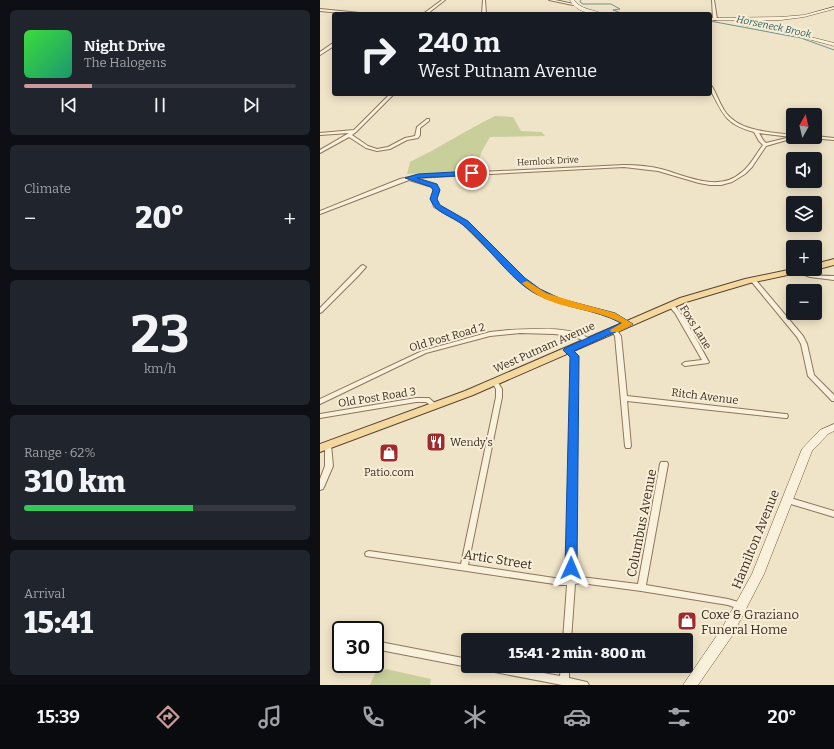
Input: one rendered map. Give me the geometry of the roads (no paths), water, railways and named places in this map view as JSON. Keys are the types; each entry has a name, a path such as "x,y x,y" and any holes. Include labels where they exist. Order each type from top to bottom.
{"main road":[{"path":"572,2 595,12"},
{"path":"713,19 752,20 794,17 810,15 834,8"},
{"path":"722,19 787,32 834,44"},
{"path":"822,265 834,262"},
{"name":"West Putnam Avenue","path":"324,446 435,406 495,382 671,305 701,294 786,273"},
{"name":"Hamilton Avenue","path":"690,685 727,632 758,574 807,449 824,432 834,428"}],"street":[{"path":"428,12 444,0"},
{"path":"484,0 484,12"},
{"path":"550,0 572,2"},
{"path":"713,0 713,19"},
{"path":"320,10 340,12"},
{"path":"320,54 332,45"},
{"path":"712,90 728,118 738,124 756,131 786,135"},
{"path":"320,152 354,131 390,96"},
{"path":"349,135 367,147 377,150 386,149 396,146 406,139 417,137 418,128 428,120"},
{"path":"320,134 354,131"},
{"path":"756,131 761,141 765,145 786,140"},
{"path":"822,138 834,139"},
{"name":"Hemlock Drive","path":"320,213 409,178 429,175 624,166 658,170 698,182 719,183 734,180 743,174 765,145"},
{"path":"409,178 434,186 437,190 434,199 436,206 465,223 522,280 537,291 558,300 612,315 628,324"},
{"path":"320,311 356,276 363,267"},
{"path":"811,276 834,278"},
{"path":"753,280 800,336 804,344 810,376 834,399"},
{"name":"Foxs Lane","path":"671,305 677,312 706,362 685,364"},
{"path":"614,330 618,336 628,446"},
{"name":"Old Post Road 2","path":"320,402 402,360 424,352 490,334 561,333 579,336 589,341"},
{"path":"567,633 571,582 574,356 568,350"},
{"path":"464,567 499,397 499,389 495,382"},
{"name":"Ritch Avenue","path":"623,398 785,416"},
{"name":"Old Post Road 3","path":"320,416 416,400 427,400 435,406"},
{"path":"320,487 329,466 324,446"},
{"name":"Columbus Avenue","path":"641,588 664,464"},
{"path":"787,500 834,514"},
{"name":"Artic Street","path":"369,554 560,582 581,580 641,588 728,602 742,606"},
{"path":"384,647 461,662"},
{"path":"521,673 584,685"},
{"path":"564,681 565,673"}],"waterway":[{"name":"Horseneck Brook","path":"581,0 580,2 583,4 611,4 620,9 613,10 618,12"},
{"name":"Horseneck Brook","path":"712,21 801,38 834,50"}],"place":[{"name":"Wendy's","path":"436,442"},
{"name":"Patio.com","path":"389,453"},
{"name":"Coxe & Graziano Funeral Home","path":"687,621"}]}
